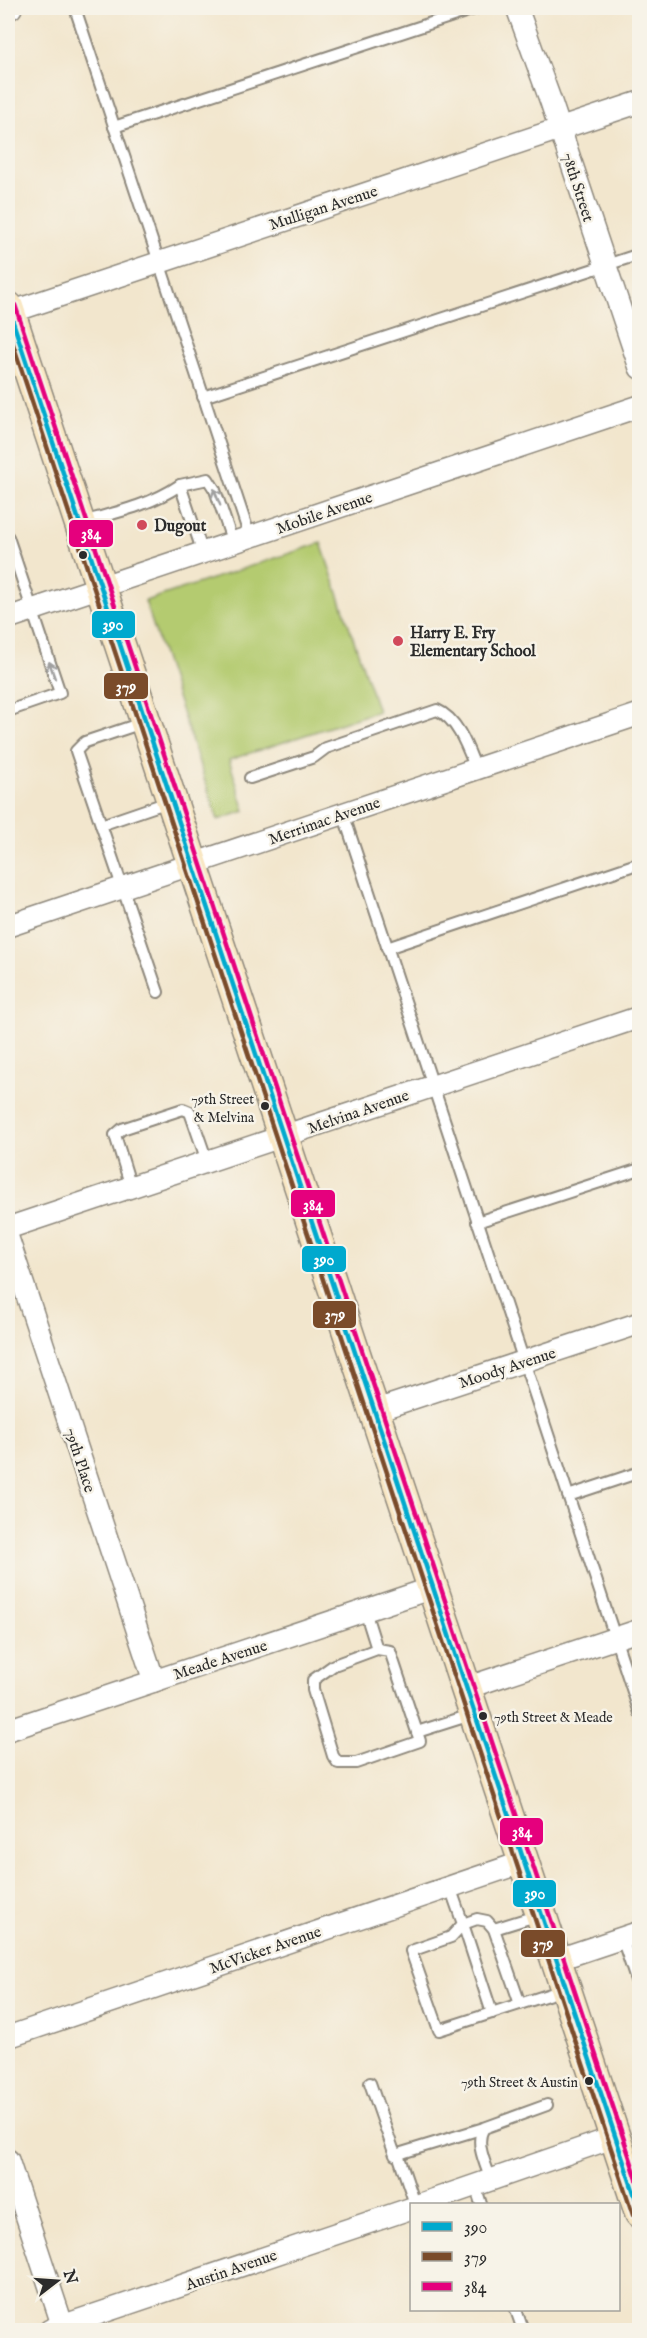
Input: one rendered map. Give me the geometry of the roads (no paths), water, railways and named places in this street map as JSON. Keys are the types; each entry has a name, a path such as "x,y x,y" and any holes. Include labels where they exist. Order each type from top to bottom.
{"main road":[{"path":"8,310 639,2213"}],"street":[{"name":"78th Street","path":"516,8 559,128 639,368"},
{"name":"Mulligan Avenue","path":"8,310 639,102"},
{"name":"Mobile Avenue","path":"8,618 639,406"},
{"name":"Merrimac Avenue","path":"8,926 639,714"},
{"name":"Melvina Avenue","path":"8,1228 639,1017"},
{"name":"79th Place","path":"8,1238 154,1681"},
{"name":"Moody Avenue","path":"374,1411 639,1323"},
{"name":"Meade Avenue","path":"8,1730 432,1588"},
{"path":"470,1701 615,1638 639,1630"},
{"name":"McVicker Avenue","path":"8,2037 523,1862"},
{"path":"556,1960 631,1935"},
{"path":"429,2203 483,2190 615,2137"},
{"path":"8,2160 58,2329"},
{"name":"Austin Avenue","path":"58,2329 410,2208"}],"lane":[{"path":"75,8 203,397 242,540"},
{"path":"114,127 477,8"},
{"path":"203,397 639,254"},
{"path":"79,523 123,511 168,493 180,485 208,479 242,540"},
{"path":"180,485 203,553"},
{"path":"8,537 60,693 8,711"},
{"path":"250,778 314,757 326,747 437,710 445,714 465,743 476,769"},
{"path":"145,722 85,742 76,751 158,992"},
{"path":"101,825 171,801"},
{"path":"342,813 639,1713"},
{"path":"387,948 639,863"},
{"path":"131,1186 115,1135 122,1129 183,1108 190,1112 207,1161"},
{"path":"477,1222 639,1169"},
{"path":"568,1496 639,1473"},
{"path":"365,1611 376,1649"},
{"path":"419,1737 390,1651 376,1649 334,1665 314,1680 313,1690 333,1756 338,1763 348,1765 419,1737 470,1701"},
{"path":"450,1887 492,2013"},
{"path":"494,1929 541,1914"},
{"path":"520,2004 494,1929 487,1921 477,1919 463,1924 451,1937 411,1951 439,2030 520,2004 566,1989"},
{"path":"631,1935 639,1992"},
{"path":"370,2083 394,2155 484,2128 547,2105"},
{"path":"483,2190 480,2133 484,2128"},
{"path":"398,2154 414,2203"},
{"path":"516,2311 523,2331"}],"place":[{"name":"Dugout","path":"142,525"},
{"name":"Harry E. Fry Elementary School","path":"398,641"},
{"name":"79th Street & Melvina","path":"265,1106"},
{"name":"79th Street & Meade","path":"483,1716"},
{"name":"79th Street & Austin","path":"589,2081"}]}
